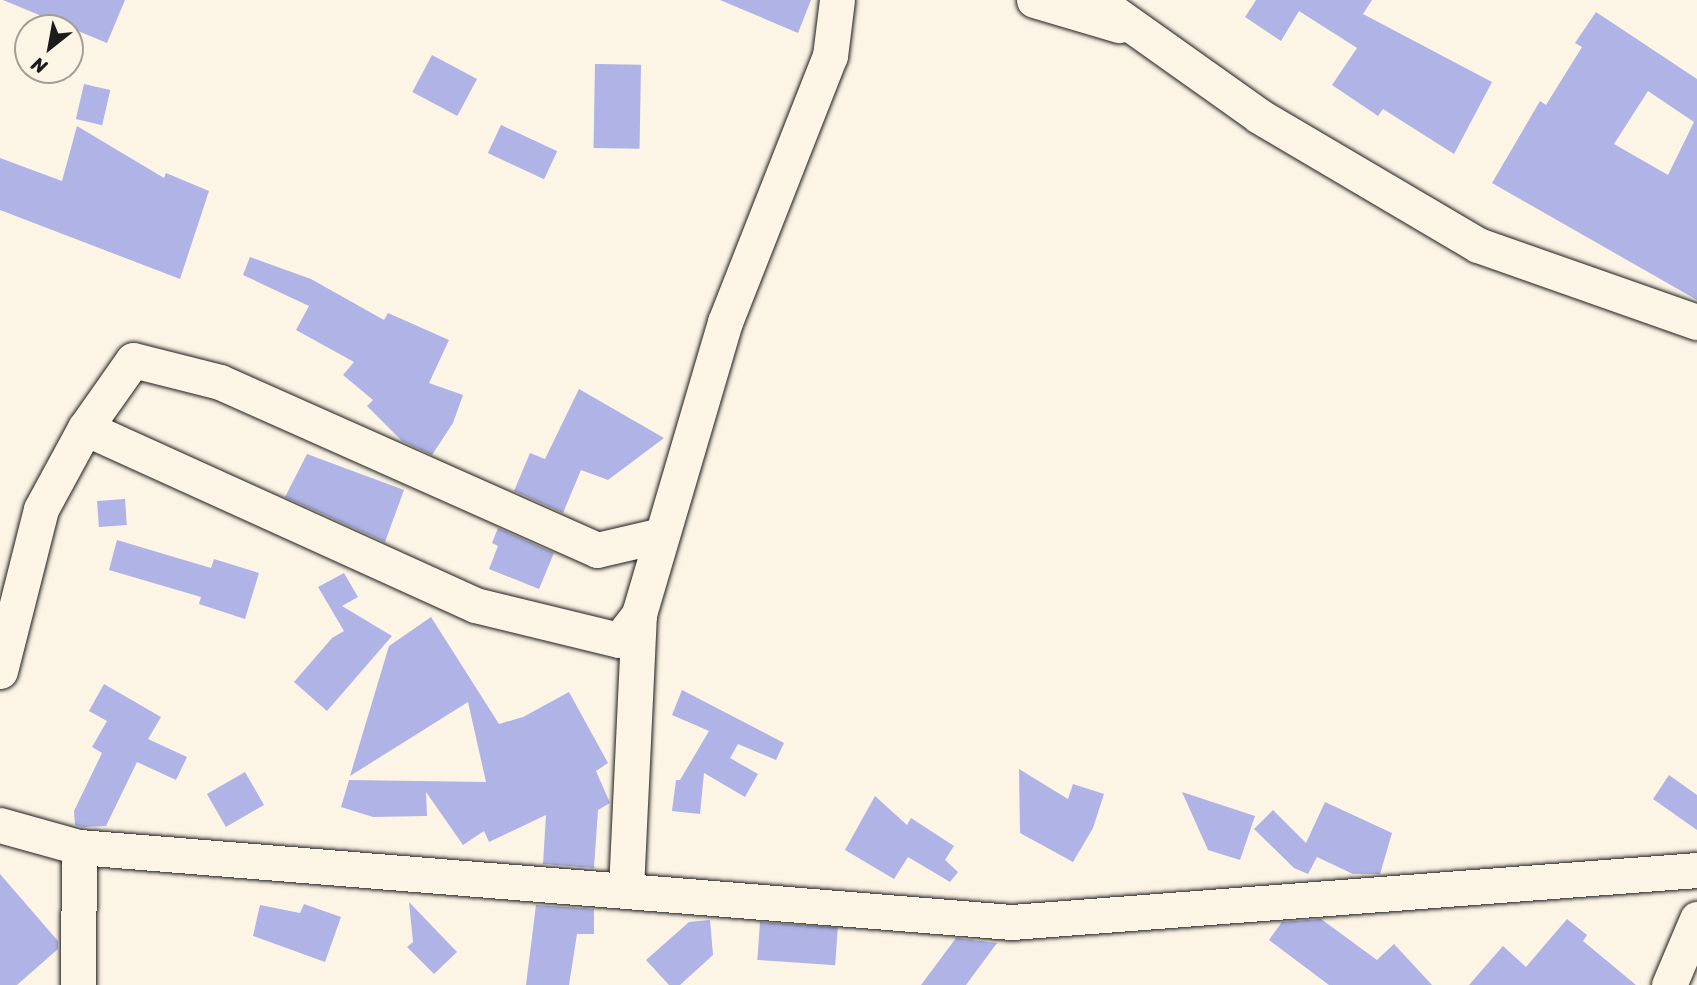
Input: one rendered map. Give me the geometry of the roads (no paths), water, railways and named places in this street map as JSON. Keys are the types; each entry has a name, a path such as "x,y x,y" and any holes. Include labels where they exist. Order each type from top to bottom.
{"street":[{"path":"626,889 639,614 725,322 830,56 837,0"},
{"path":"1034,0 1139,31"},
{"path":"1096,0 1259,116 1478,245 1697,322"},
{"path":"0,671 40,509 85,428 133,360 220,382 597,550 661,535"},
{"path":"85,428 475,605 619,640 639,614"},
{"path":"0,825 79,847 1012,922 1697,870"},
{"path":"78,985 79,847"},
{"path":"1669,985 1697,919"}]}
